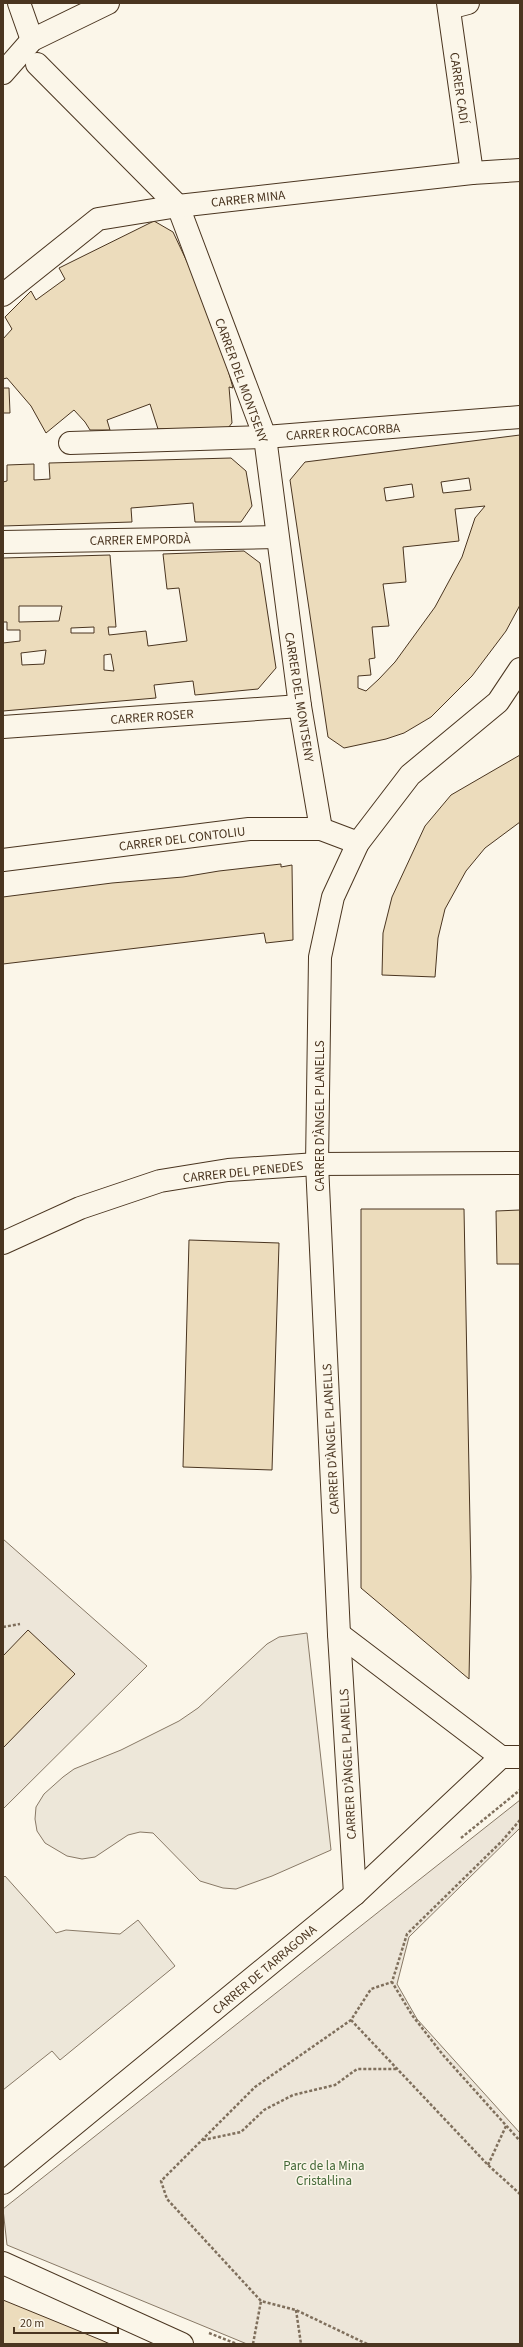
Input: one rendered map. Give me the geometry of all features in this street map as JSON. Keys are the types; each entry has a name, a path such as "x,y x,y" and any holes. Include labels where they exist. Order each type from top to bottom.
{"street":[{"path":"19,3 32,40"},
{"path":"3,73 32,40 108,3"},
{"name":"CARRER CADÍ","path":"455,5 472,173"},
{"name":"CARRER DEL MONTSENY","path":"37,64 178,206 265,437 300,706 321,829"},
{"name":"CARRER MINA","path":"3,295 98,219 178,206 472,173 520,170"},
{"name":"CARRER ROCACORBA","path":"70,444 265,437 520,417"},
{"name":"CARRER EMPORDÀ","path":"3,542 277,537"},
{"name":"CARRER D'ÀNGEL PLANELLS","path":"355,1894 339,1634 317,1164 320,957 333,898 358,844 410,775 498,702 520,670"},
{"path":"498,702 520,694"},
{"name":"CARRER ROSER","path":"3,727 300,706"},
{"name":"CARRER DEL CONTOLIU","path":"3,860 249,829 321,829 358,844"},
{"name":"CARRER DEL PENEDES","path":"3,1243 80,1208 160,1181 228,1170 317,1164 520,1163"},
{"path":"339,1634 511,1757"},
{"name":"CARRER DE TARRAGONA","path":"3,2183 355,1894 511,1757"},
{"path":"3,2263 182,2344"}],"path":[{"path":"3,1628 20,1624"},
{"path":"520,1820 502,1841 407,1934 392,1982 412,2016 443,2055 520,2141"},
{"path":"367,2344 296,2310 261,2301 167,2199 161,2181 255,2088 351,2020 372,1989 392,1982"},
{"path":"351,2020 488,2165 520,2194"},
{"path":"202,2140 241,2132 264,2110 293,2095 335,2085 358,2069 397,2069"},
{"path":"488,2165 506,2126"},
{"path":"253,2344 261,2301"},
{"path":"296,2310 301,2344"}],"green space":[{"path":"3,1539 147,1666 3,1809"},
{"name":"Parc de la Mina Cristal·lina","path":"520,1800 520,1828 409,1937 397,1984 417,2019 520,2133 520,2344 247,2344 7,2245 3,2209"}],"shaded area":[{"path":"307,1633 331,1850 272,1876 236,1889 223,1888 200,1881 153,1833 140,1832 128,1835 95,1857 82,1859 67,1856 45,1843 37,1831 35,1819 36,1807 44,1794 63,1777 74,1769 121,1750 179,1721 198,1708 267,1644 279,1637"},
{"path":"5,1876 56,1933 66,1930 120,1934 138,1920 175,1966 60,2060 52,2051 3,2090 3,1878"}],"building":[{"path":"154,221 173,232 214,319 233,388 229,387 232,423 228,428 158,429 150,404 107,420 110,430 90,430 74,410 46,433 31,406 7,378 3,379 3,339 12,329 5,317 31,291 36,300 65,279 59,268"},
{"path":"3,388 9,388 10,413 3,413"},
{"path":"520,435 520,605 506,631 472,676 431,717 404,733 386,739 344,748 328,737 290,480 305,462","holes":["469,478 471,490 443,493 441,482","412,484 414,497 386,501 384,488","485,506 475,518 462,557 435,607 395,662 379,679 366,691 358,688 358,676 371,675 369,659 375,658 372,627 389,626 383,584 406,582 403,547 459,541 455,509"]},
{"path":"231,458 246,471 252,506 241,522 195,522 193,503 131,508 132,522 3,526 3,482 7,481 7,465 34,464 34,480 50,479 49,463"},
{"path":"244,551 260,563 276,668 258,689 195,695 193,681 154,685 156,698 3,711 3,643 20,641 20,630 7,630 7,622 3,622 3,558 110,555 116,627 108,627 109,635 146,631 148,646 187,641 179,588 167,589 163,554","holes":["19,606 62,606 59,621 19,622","94,627 94,633 71,633 71,628","46,650 44,664 22,665 21,653","111,654 114,671 104,670 104,655"]},
{"path":"520,755 520,822 485,848 466,871 445,909 438,938 435,977 382,975 383,933 392,897 425,826 451,795"},
{"path":"281,864 281,867 292,865 293,940 266,943 264,933 3,964 3,897 112,883 183,877 219,871"},
{"path":"361,1209 464,1209 471,1577 469,1679 361,1588"},
{"path":"520,1210 520,1264 497,1264 496,1211"},
{"path":"189,1240 279,1243 272,1470 183,1467"},
{"path":"28,1630 75,1674 3,1748 3,1656"},
{"path":"3,2300 101,2340 110,2344 3,2344"}]}
